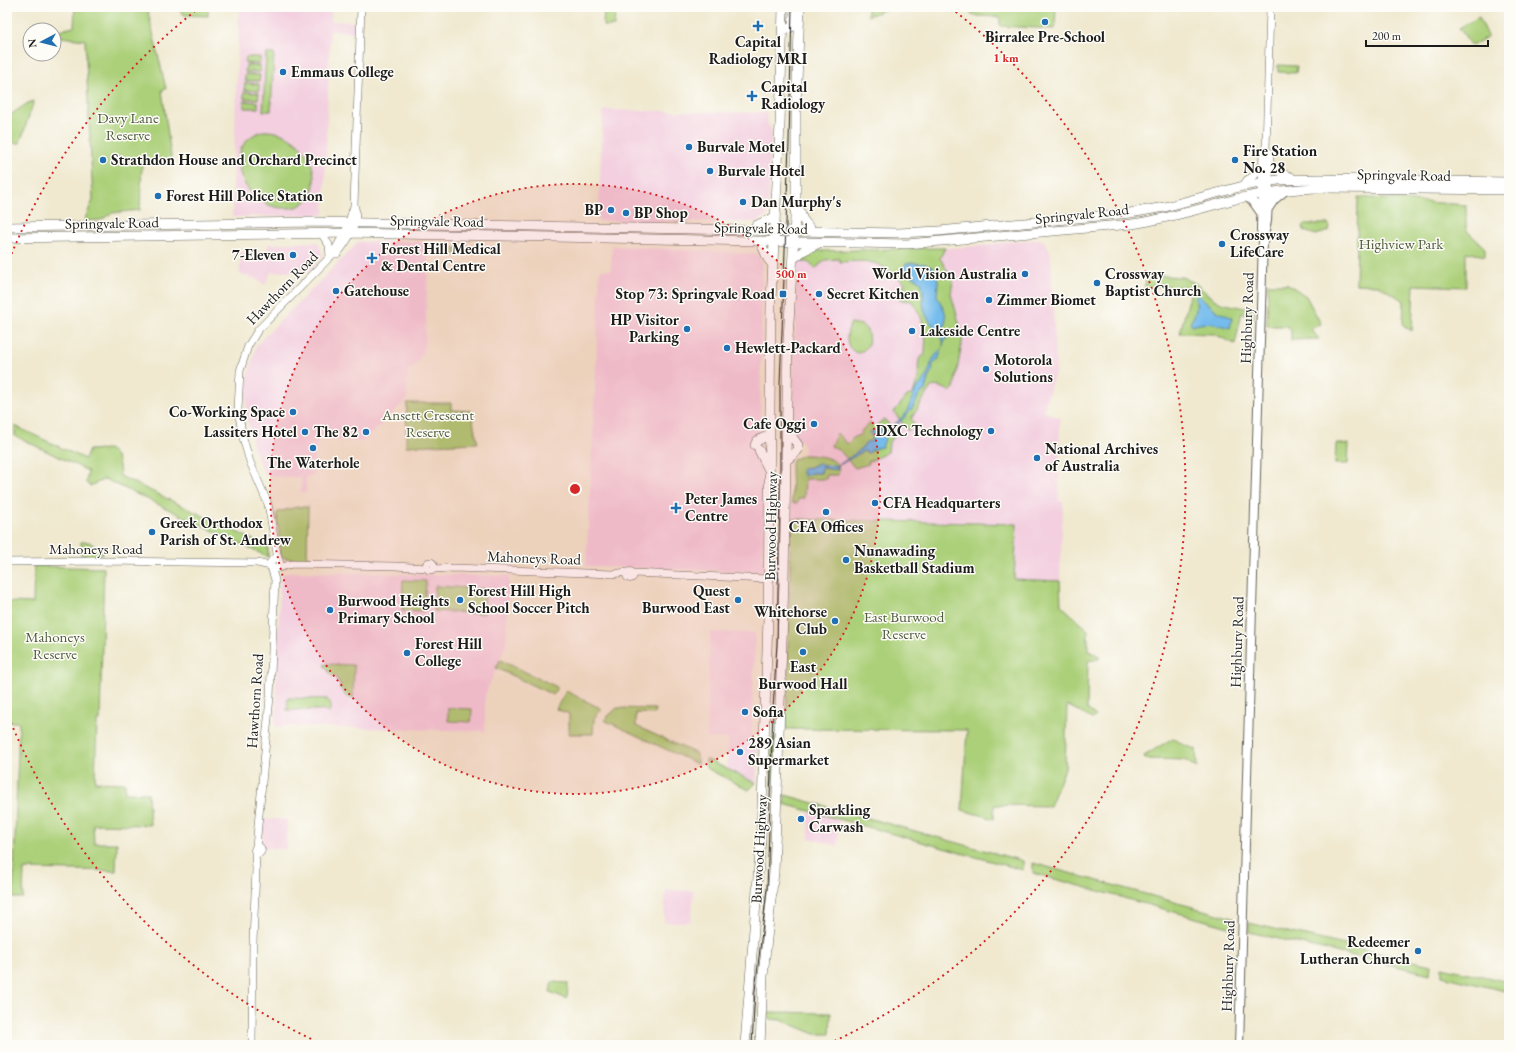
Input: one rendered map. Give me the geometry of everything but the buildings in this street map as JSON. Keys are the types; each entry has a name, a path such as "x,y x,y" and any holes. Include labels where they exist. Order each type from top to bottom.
{"highway":[{"name":"Burwood Highway","path":"745,1045 760,860 768,575 772,264 780,125 783,7"},
{"path":"783,29 788,30 793,26 794,7"},
{"name":"Burwood Highway","path":"760,1045 763,976 774,872 784,564 788,321 796,200 796,107 800,7"},
{"name":"Springvale Road","path":"7,227 352,222 898,233 1130,213 1165,207 1243,186 1294,179 1509,182"},
{"name":"Springvale Road","path":"7,238 348,233 907,244 1132,224 1160,219 1247,197 1285,191 1323,188 1509,190"},
{"path":"796,200 803,220 813,232"},
{"path":"753,230 756,225 775,217"},
{"path":"898,233 899,239 907,244"},
{"path":"760,241 768,259 772,264"},
{"path":"793,259 803,251 820,243"},
{"path":"786,421 798,448 786,460"},
{"path":"769,435 758,441 757,448 770,472"},
{"path":"764,737 773,735 779,726"},
{"path":"755,1045 756,1035 761,1022"}],"main road":[{"name":"Hawthorn Road","path":"252,1045 254,995 253,942 258,824 270,698 275,549 269,510 248,455 241,429 238,405 240,371 248,346 258,330 332,256 337,254 347,240 352,222 354,206 361,7"},
{"name":"Highbury Road","path":"1239,1045 1263,240 1266,230 1265,182 1266,164 1270,153 1266,149 1270,7"},
{"path":"1243,186 1247,180 1255,175 1266,164 1279,172 1291,176 1294,179"},
{"path":"1247,197 1265,212 1274,200 1285,191"},
{"path":"321,233 329,245 332,256"},
{"name":"Mahoneys Road","path":"7,562 106,561 275,563 430,566 630,575 647,574 750,578 768,575"},
{"path":"768,575 777,575 784,564"}],"shaded area":[{"name":"Emmaus College","path":"239,7 331,7 331,21 354,22 354,32 330,31 324,215 232,217"},
{"path":"603,110 767,113 767,122 772,131 771,156 769,157 770,172 768,215 756,222 598,221"},
{"path":"1040,239 1045,242 1050,252 1051,262 1056,370 1043,411 1060,418 1059,501 1063,501 1060,581 1014,579 1017,524 791,519 791,463 804,454 803,442 797,439 794,428 793,389 797,272 799,261 802,256 816,251 938,249"},
{"path":"318,242 323,256 307,272 271,272 265,285 253,278 240,274 240,252 267,252 268,244"},
{"path":"357,242 426,242 429,246 425,341 423,352 415,366 408,370 407,399 363,442 317,438 316,454 314,454 313,477 306,477 306,493 301,493 301,477 265,476 253,446 246,411 247,380 256,347 263,338 355,246"},
{"path":"612,246 757,254 762,262 760,455 764,497 764,538 762,554 764,568 760,572 586,566 600,270 611,270"},
{"name":"Forest Hill College","path":"289,572 509,576 506,644 485,695 485,731 275,726 280,576"},
{"path":"710,632 755,633 751,740 758,740 756,783 727,769 728,739 707,738"},
{"path":"809,811 839,819 838,846 809,838"},
{"path":"263,819 287,819 286,849 263,848"},
{"path":"666,890 694,891 691,921 664,922"}],"green space":[{"name":"Davy Lane Reserve","path":"75,7 147,7 166,89 162,90 172,164 142,163 140,210 112,213 101,220 84,221 93,200 85,40 62,37 62,30 74,27"},
{"path":"179,7 208,7 208,16 184,15"},
{"path":"604,7 616,7 614,26 603,26"},
{"path":"868,7 892,7 868,16"},
{"path":"968,7 1056,7 1055,29 1000,26 1000,17 976,16 968,12"},
{"path":"1479,17 1488,36 1472,46 1459,28"},
{"path":"266,54 274,54 271,111 263,111"},
{"path":"246,57 260,57 260,64 245,63"},
{"path":"246,65 260,66 260,72 245,72"},
{"path":"1278,65 1297,66 1296,73 1278,72"},
{"path":"245,74 260,75 259,81 245,81"},
{"path":"245,83 259,84 259,91 244,90"},
{"path":"244,92 259,93 258,99 244,99"},
{"path":"34,101 20,143 7,143 7,117 28,103"},
{"path":"244,101 258,102 258,108 244,108"},
{"path":"263,131 283,134 292,139 306,153 310,161 313,171 313,190 307,200 297,207 283,208 268,205 256,197 246,186 240,174 239,161 242,148 249,138"},
{"name":"Highview Park","path":"1358,197 1466,205 1466,230 1485,248 1485,256 1466,252 1466,287 1414,285 1412,331 1403,325 1404,301 1378,285 1356,284"},
{"path":"1305,224 1328,224 1330,227 1329,231 1316,235 1304,231 1303,227"},
{"path":"441,248 457,248 456,255 438,254"},
{"path":"945,248 940,258 953,280 951,294 963,337 954,388 950,392 941,387 931,387 911,419 914,422 908,431 894,412 907,396 913,394 918,378 919,360 925,353 926,334 921,317 912,301 899,300 902,295 906,293 903,287 905,283 882,266 869,262 840,262 839,259 825,260 815,269 808,262 802,262 801,257 810,252 816,251"},
{"path":"1151,275 1182,277 1195,283 1211,297 1221,303 1254,310 1254,318 1242,312 1235,344 1214,334 1180,333 1192,287 1153,286 1144,292 1146,279"},
{"path":"1268,284 1288,284 1306,296 1321,324 1311,329 1319,339 1291,340 1291,330 1287,326 1267,326"},
{"path":"851,323 862,325 867,330 869,338 867,347 858,353 851,349 847,341"},
{"name":"Ansett Crescent Reserve","path":"407,403 451,403 451,410 472,411 478,443 406,446"},
{"path":"884,419 890,426 895,436 889,442 888,452 868,462 869,464 855,468 841,452 831,446 837,433 847,444 854,437 860,435 862,430 871,423 875,427"},
{"path":"15,426 85,459 89,450 108,449 112,451 119,464 120,476 268,547 268,557 105,479 90,486 86,483 88,471 15,436"},
{"path":"1336,444 1349,444 1348,464 1335,464"},
{"path":"802,455 820,456 833,460 839,469 838,475 827,475 826,479 805,479 804,498 798,499 798,503 792,503 791,463 793,460"},
{"path":"297,507 308,507 307,559 284,558 281,556 277,514 278,512"},
{"name":"East Burwood Reserve","path":"791,519 1017,524 1014,579 1060,581 1061,605 1088,630 1088,650 1099,656 1099,659 1088,661 1087,709 1096,716 1092,719 1067,705 1065,769 1050,806 994,805 994,819 962,810 967,730 786,729"},
{"path":"81,542 89,542 103,551 103,555 81,555"},
{"name":"Mahoneys Reserve","path":"34,566 104,568 100,721 97,721 95,782 125,783 125,793 148,793 150,825 93,824 94,843 117,843 116,871 24,869 23,898 13,898 19,722 7,722 7,602 33,603"},
{"path":"403,580 426,581 424,611 402,610"},
{"name":"Forest Hill High School Soccer Pitch","path":"435,586 485,589 484,614 434,611"},
{"path":"500,660 557,687 553,695 496,668"},
{"path":"324,665 354,666 353,698 347,697 339,687 341,685 335,676 333,677"},
{"path":"566,691 602,709 594,718 593,734 569,734 569,714 556,709"},
{"path":"288,698 327,699 331,704 329,713 326,710 287,710"},
{"path":"448,708 472,709 471,722 448,721"},
{"path":"617,708 655,709 654,714 636,713 636,726 697,754 697,764 604,720"},
{"path":"774,736 774,785 772,785 772,738"},
{"path":"1173,738 1184,745 1196,749 1197,768 1185,760 1145,759 1144,756"},
{"path":"706,759 756,783 749,790 706,768"},
{"path":"785,795 1023,861 1023,870 784,804"},
{"path":"1033,863 1236,919 1236,929 1033,873"},
{"path":"1249,923 1431,965 1430,974 1249,932"},
{"path":"1442,967 1509,982 1509,992 1442,976"},
{"path":"552,982 568,983 567,999 550,992"},
{"path":"768,1012 831,1013 830,1034 815,1034 781,1020 768,1019"}],"water":[{"path":"911,263 925,264 936,269 938,281 937,296 945,312 946,319 944,329 947,339 945,340 943,346 942,337 928,318 925,311 921,282 904,271 906,264"},
{"path":"1198,295 1217,311 1232,318 1230,328 1211,324 1197,324 1192,326 1190,323 1195,313 1195,297"},
{"path":"943,347 938,360 932,365 933,369 929,376 925,390 918,396 916,403 910,412 896,425 882,432 885,439 882,447 876,448 868,453 864,451 862,452 838,466 837,470 822,468 821,473 813,473 803,476 802,468 811,467 819,463 822,466 837,466 860,450 866,442 871,441 873,438 870,433 871,431 876,432 879,429 886,429 893,425 907,411 915,391 926,377 933,359"}],"tram line":[{"path":"752,1045 755,991 767,889 773,709 777,643 780,385 789,143 792,7"}],"place":[{"name":"Birralee Pre-School","path":"1045,22"},
{"name":"Capital Radiology MRI","path":"758,26"},
{"name":"Emmaus College","path":"283,72"},
{"name":"Capital Radiology","path":"752,96"},
{"name":"Burvale Motel","path":"689,147"},
{"name":"Strathdon House and Orchard Precinct","path":"103,160"},
{"name":"Fire Station No. 28","path":"1235,160"},
{"name":"Burvale Hotel","path":"710,171"},
{"name":"Forest Hill Police Station","path":"158,196"},
{"name":"Dan Murphy's","path":"743,202"},
{"name":"BP","path":"611,210"},
{"name":"BP Shop","path":"626,213"},
{"name":"Crossway LifeCare","path":"1222,244"},
{"name":"7-Eleven","path":"293,255"},
{"name":"Forest Hill Medical & Dental Centre","path":"372,258"},
{"name":"World Vision Australia","path":"1025,274"},
{"name":"Crossway Baptist Church","path":"1097,283"},
{"name":"Gatehouse","path":"336,291"},
{"name":"Stop 73: Springvale Road","path":"783,294"},
{"name":"Secret Kitchen","path":"819,294"},
{"name":"Zimmer Biomet","path":"989,300"},
{"name":"HP Visitor Parking","path":"687,329"},
{"name":"Lakeside Centre","path":"912,331"},
{"name":"Hewlett-Packard","path":"727,348"},
{"name":"Motorola Solutions","path":"986,369"},
{"name":"Co-Working Space","path":"293,412"},
{"name":"Cafe Oggi","path":"814,424"},
{"name":"DXC Technology","path":"991,431"},
{"name":"Lassiters Hotel","path":"305,432"},
{"name":"The 82","path":"366,432"},
{"name":"The Waterhole","path":"313,448"},
{"name":"National Archives of Australia","path":"1037,458"},
{"name":"CFA Headquarters","path":"875,503"},
{"name":"Peter James Centre","path":"676,508"},
{"name":"CFA Offices","path":"826,512"},
{"name":"Greek Orthodox Parish of St. Andrew","path":"152,532"},
{"name":"Nunawading Basketball Stadium","path":"846,560"},
{"name":"Forest Hill High School Soccer Pitch","path":"460,600"},
{"name":"Quest Burwood East","path":"738,600"},
{"name":"Burwood Heights Primary School","path":"330,610"},
{"name":"Whitehorse Club","path":"835,621"},
{"name":"East Burwood Hall","path":"803,652"},
{"name":"Forest Hill College","path":"407,653"},
{"name":"Sofia","path":"745,712"},
{"name":"289 Asian Supermarket","path":"740,752"},
{"name":"Sparkling Carwash","path":"801,819"},
{"name":"Redeemer Lutheran Church","path":"1418,951"}]}
